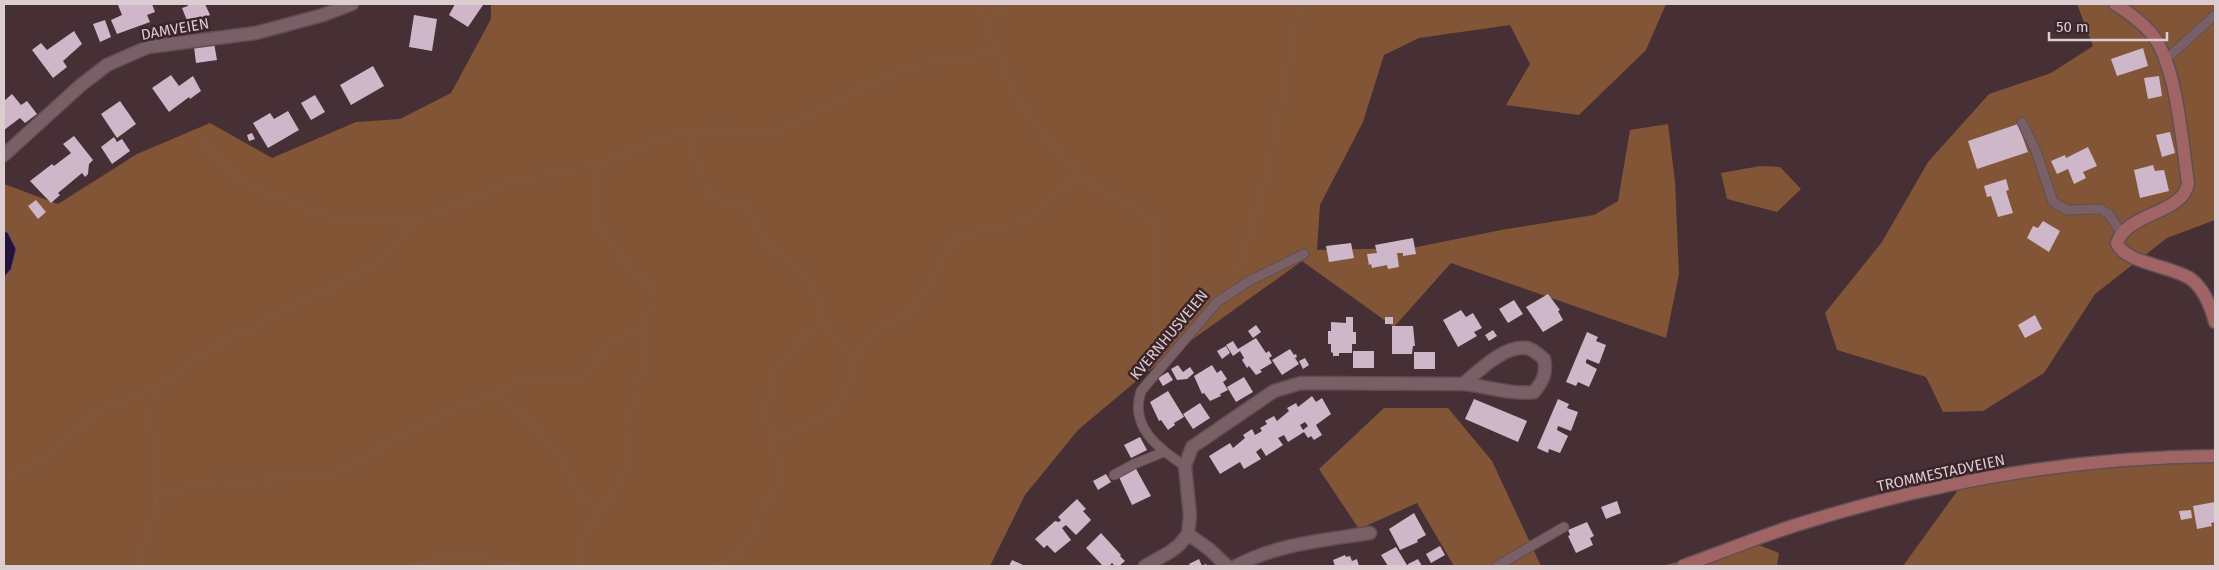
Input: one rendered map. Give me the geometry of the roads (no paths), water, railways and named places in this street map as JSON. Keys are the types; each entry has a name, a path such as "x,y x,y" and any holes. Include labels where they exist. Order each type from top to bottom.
{"main road":[{"path":"2115,4 2152,34 2165,60 2172,84 2187,189 2175,202 2133,224 2121,233 2117,243 2122,252 2174,270 2192,280 2206,298 2215,322"},
{"name":"TROMMESTADVEIEN","path":"1683,566 1793,526 1934,489 2009,474 2102,462 2161,456 2215,456"}],"street":[{"name":"DAMVEIEN","path":"4,155 81,85 107,65 148,48 256,33 323,15 352,4"},
{"path":"1145,566 1170,552 1188,534 1190,514 1185,466 1192,447 1274,391 1301,383 1463,384 1488,386 1517,394 1534,392 1542,383 1546,369 1544,359 1528,348 1514,349 1494,360 1463,384"},
{"path":"1236,566 1251,558 1287,547 1370,533"},
{"path":"1188,534 1209,549 1227,566"}],"lane":[{"path":"2165,60 2215,15"},
{"path":"2022,122 2036,151 2053,202 2066,210 2100,209 2109,214 2121,233"},
{"name":"KVERNHUSVEIEN","path":"1185,466 1164,452 1151,439 1139,417 1137,403 1141,391 1217,302 1249,281 1304,254"},
{"path":"1114,475 1134,464 1164,452"},
{"path":"1497,566 1564,527"}]}
